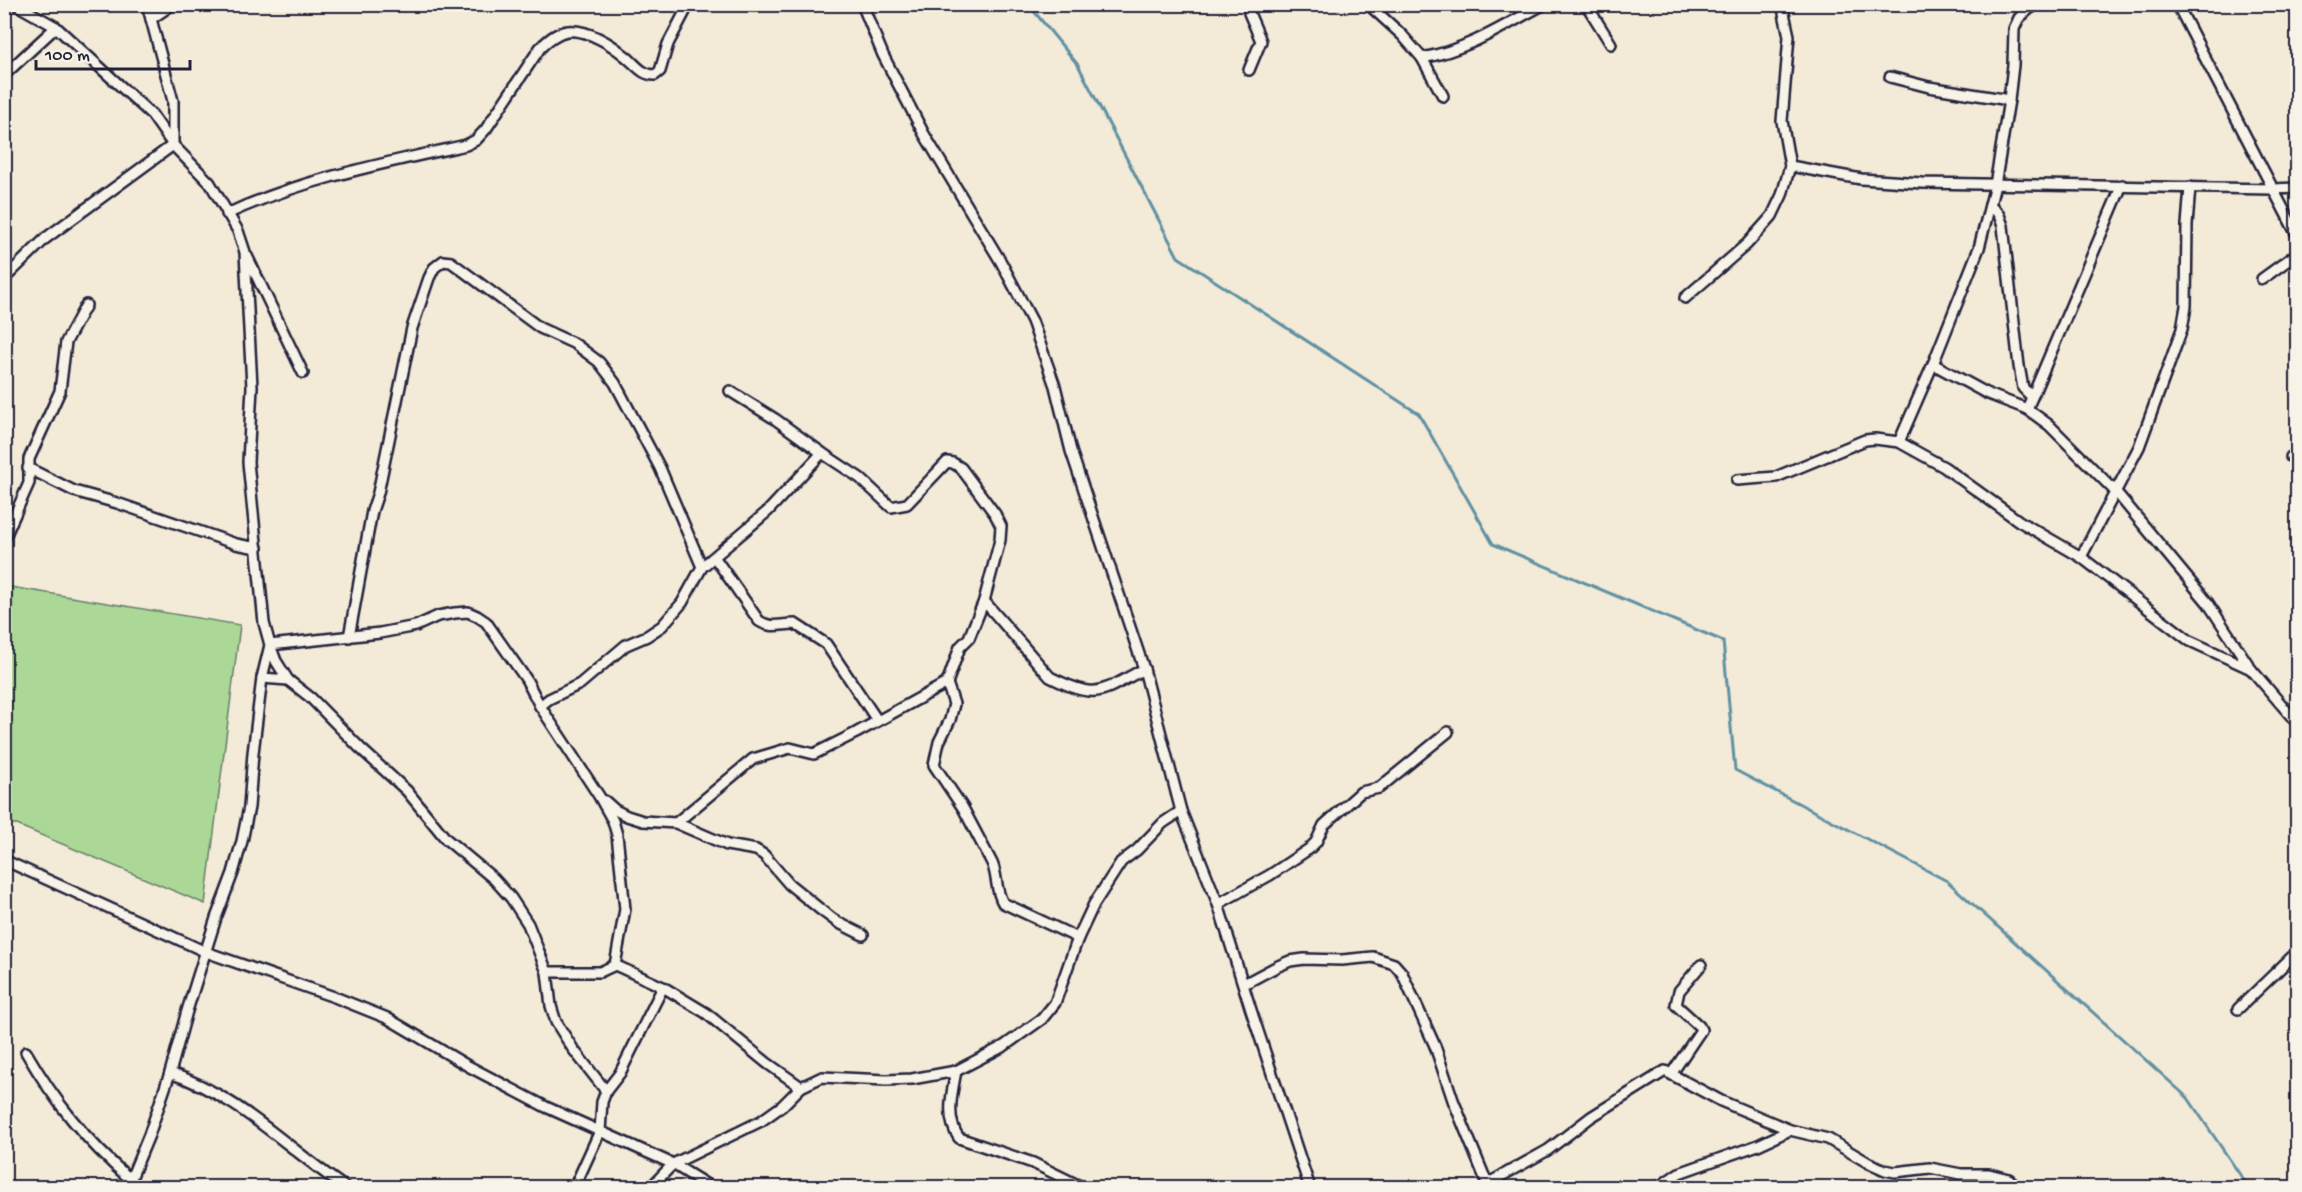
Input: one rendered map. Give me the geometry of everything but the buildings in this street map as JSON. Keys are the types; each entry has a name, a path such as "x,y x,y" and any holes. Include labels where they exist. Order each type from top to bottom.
{"street":[{"path":"15,4 56,27 152,115 173,145 210,183 238,231 248,258 303,373"},
{"path":"147,4 173,101 173,145"},
{"path":"151,19 173,4"},
{"path":"227,214 259,199 336,176 466,145 476,140 486,129 540,48 551,38 568,31 585,33 605,42 624,54 643,73 655,75 660,71 668,44 689,4"},
{"path":"862,4 883,55 924,134 1001,262 1032,321 1055,386 1071,451 1144,669 1181,811 1218,904 1310,1188"},
{"path":"1249,70 1260,49 1261,41 1249,14 1250,4"},
{"path":"1368,4 1402,35 1422,58 1443,96"},
{"path":"1422,58 1456,50 1476,42 1544,4"},
{"path":"1586,4 1611,44"},
{"path":"1685,298 1748,244 1772,216 1782,195 1790,166 1782,121 1789,36 1782,4"},
{"path":"1899,442 1979,248 1995,185 2009,100 2014,29 2019,18 2037,4"},
{"path":"2177,4 2298,237"},
{"path":"4,75 56,27"},
{"path":"1890,77 1929,87 2009,100"},
{"path":"4,279 46,238 173,145"},
{"path":"1790,166 1861,179 1995,185 2298,188"},
{"path":"2028,409 2122,185"},
{"path":"2081,557 2139,447 2182,329 2186,306 2190,187"},
{"path":"1990,204 1999,215 2003,226 2019,366 2023,388 2032,397"},
{"path":"238,231 245,252 252,387 248,462 264,622 276,662 288,680 311,698 360,748 407,791 446,839 494,879 511,898 528,924 547,972 551,1006 556,1022 573,1049 606,1091"},
{"path":"2262,279 2298,253"},
{"path":"349,637 368,531 412,328 429,278 434,268 443,261 451,262 540,328 575,344 599,362 615,383 660,468 702,567"},
{"path":"4,539 29,483 29,459 60,391 66,342 86,305"},
{"path":"1933,364 1988,394 2028,409 2049,425 2116,492 2208,603 2252,669 2298,724"},
{"path":"730,391 775,418 860,478 891,507 907,504 947,462 961,468 995,514 1001,526 1000,540 984,601 969,638 960,647 947,682 954,704 950,720 939,742 934,765 963,808 992,863 996,871 998,895 1003,903 1078,938"},
{"path":"1737,480 1776,477 1865,440 1899,442 1944,467 2019,521 2081,557 2190,641 2252,669"},
{"path":"540,706 580,684 626,645 647,636 662,626 682,603 702,567 768,511 822,453"},
{"path":"28,468 74,491 117,502 236,544 257,548"},
{"path":"715,558 759,621 765,625 775,626 795,624 826,644 877,720"},
{"path":"984,601 1050,677 1072,687 1090,693 1100,691 1144,669"},
{"path":"270,645 328,637 349,637 416,626 438,616 455,613 468,612 486,622 526,679 540,706 613,821 617,835 625,909 615,965"},
{"path":"26,1052 62,1109 129,1183 149,1136 216,918 233,873 249,807 262,678 270,645"},
{"path":"262,678 288,680"},
{"path":"676,823 753,759 790,748 814,754 947,682"},
{"path":"1218,904 1270,875 1309,849 1316,842 1324,825 1361,792 1379,788 1448,732"},
{"path":"599,796 615,810 627,816 643,821 676,823 727,845 756,850 764,855 789,884 821,910 837,922 863,934"},
{"path":"651,1188 673,1164 761,1120 782,1106 801,1087 822,1077 912,1079 956,1071 1004,1046 1042,1019 1059,994 1078,938 1094,904 1121,862 1137,850 1163,823 1181,811"},
{"path":"4,860 206,952 387,1018 468,1066 538,1103 673,1164 712,1188"},
{"path":"2238,1009 2298,951"},
{"path":"1244,984 1290,961 1373,957 1394,964 1402,973 1435,1046 1453,1100 1488,1186 1548,1150 1575,1129 1665,1071 1721,1101 1790,1130 1828,1139 1885,1170 1895,1172 1930,1167 1961,1174 1989,1174 2009,1179 2016,1188"},
{"path":"1672,1073 1701,1030 1700,1026 1676,1005 1679,991 1701,964"},
{"path":"547,972 600,972 615,965 663,987 706,1013 767,1063 801,1087"},
{"path":"574,1188 600,1131 602,1102 606,1091 620,1073 663,987"},
{"path":"956,1071 950,1110 953,1130 959,1138 1033,1163 1084,1188"},
{"path":"170,1073 207,1087 271,1130 346,1188"},
{"path":"1658,1188 1678,1173 1758,1145 1790,1130"}],"green space":[{"path":"5,586 240,625 205,904 5,820"}],"waterway":[{"path":"1028,4 1078,65 1178,257 1419,414 1493,544 1723,641 1735,770 1947,881 2188,1098 2249,1188"}]}
